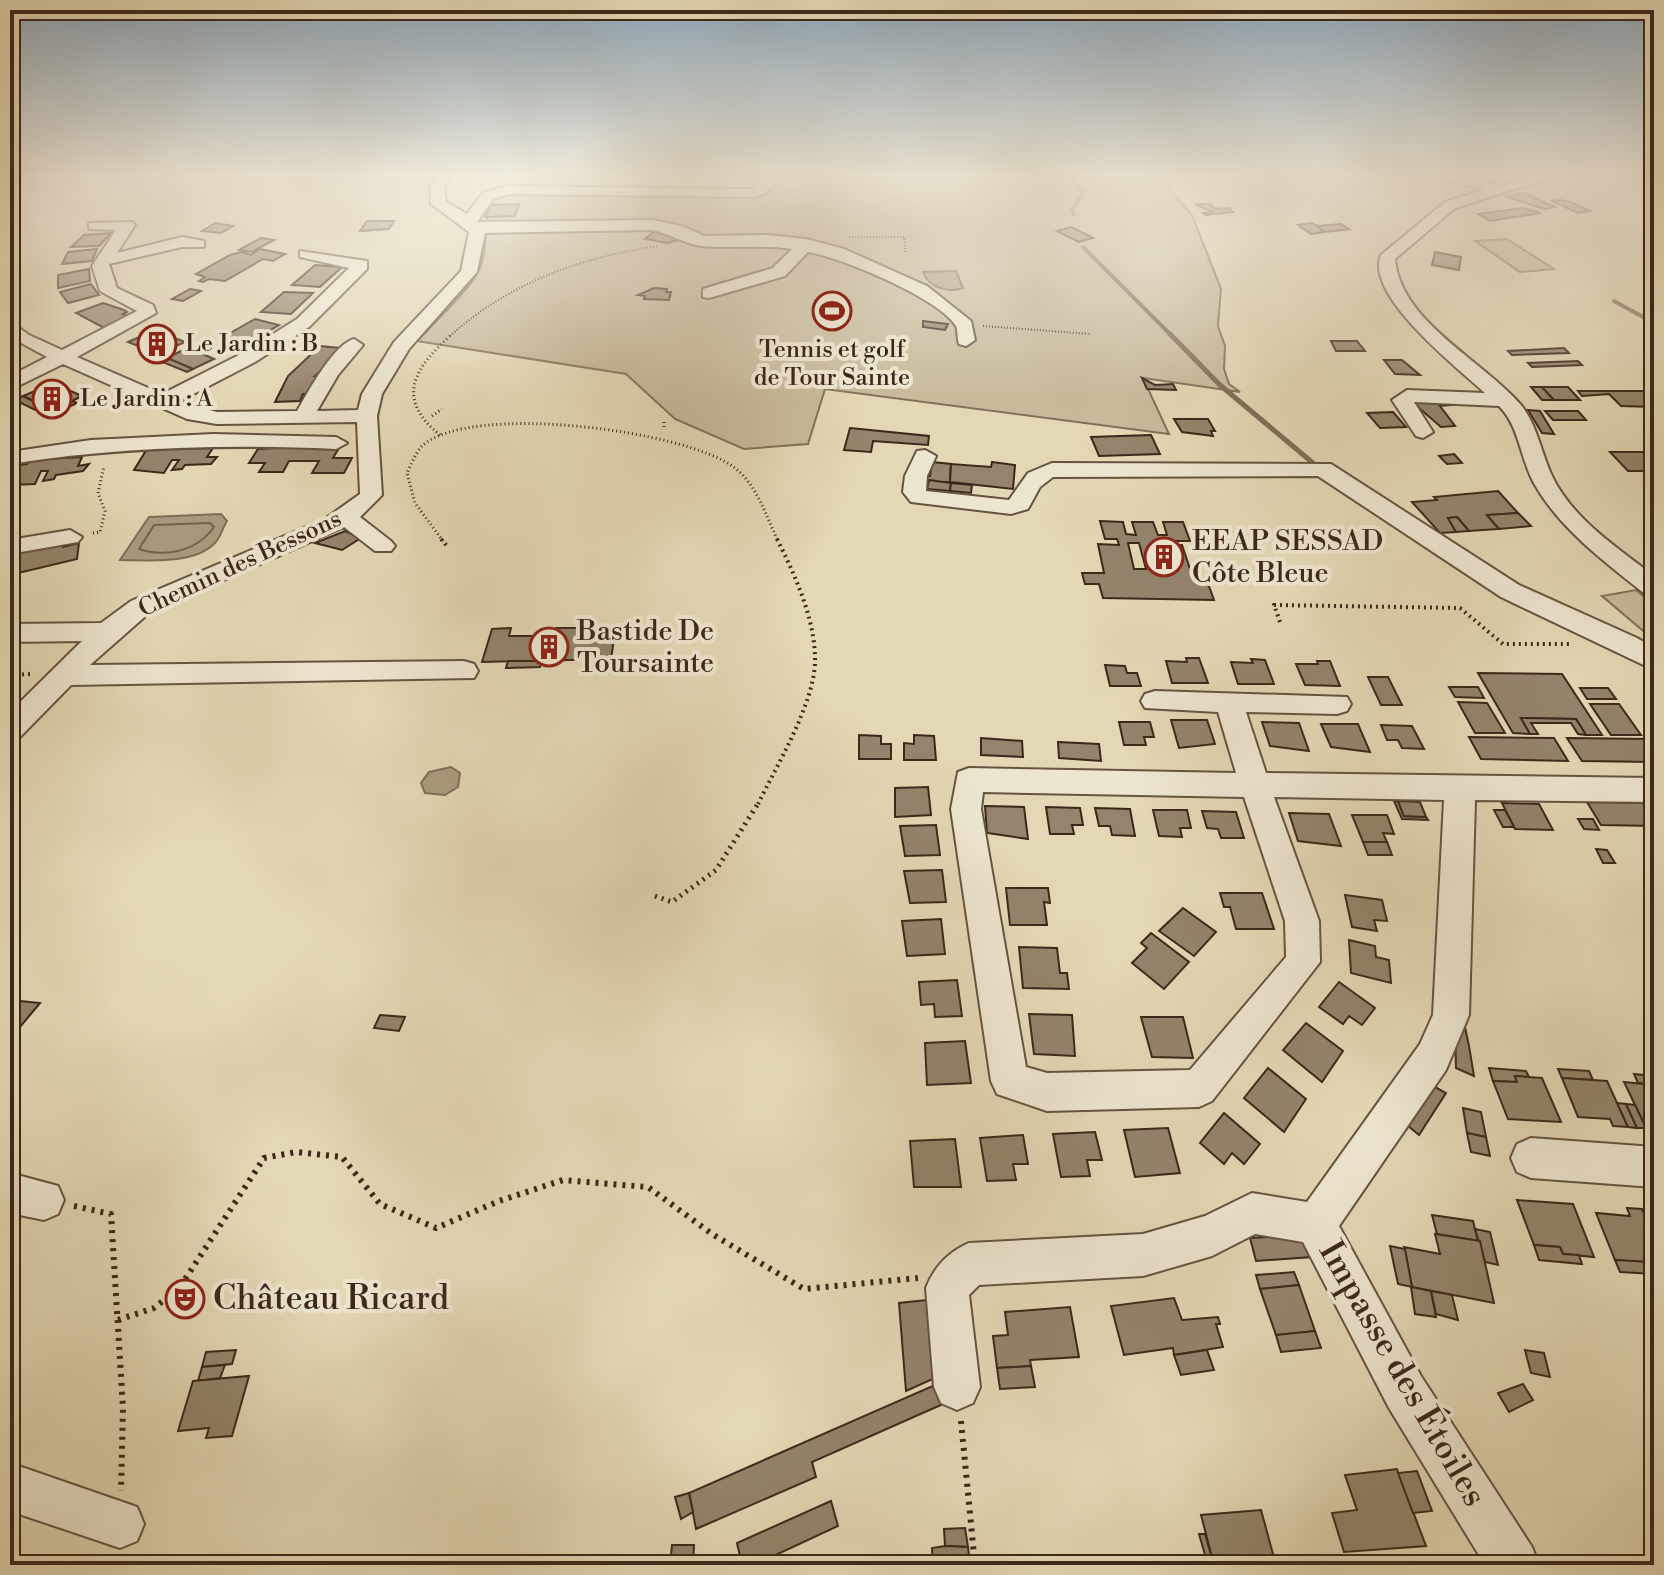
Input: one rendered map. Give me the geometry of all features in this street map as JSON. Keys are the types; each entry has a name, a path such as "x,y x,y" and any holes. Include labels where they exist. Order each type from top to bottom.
{"street":[{"path":"10,384 147,313 147,309 109,291 100,266 110,250"},
{"path":"102,261 150,250"},
{"name":"Chemin des Bessons","path":"10,729 107,632 140,607 346,517 371,495 367,416 372,394 401,346 469,272 469,250"},
{"path":"709,293 779,272 801,250"},
{"path":"826,250 857,258 894,275 935,300 965,332"},
{"path":"1397,250 1387,258 1385,267 1404,304 1451,355 1517,414 1547,487 1614,557 1654,588"},
{"path":"164,401 248,358 303,323 361,265 306,254"},
{"path":"10,326 22,339 187,413 217,418 367,416"},
{"path":"304,416 330,373 354,345"},
{"path":"1389,381 1422,382 1442,390 1499,397"},
{"path":"1423,432 1402,400 1407,396 1499,397"},
{"path":"203,439 217,418"},
{"path":"10,458 112,445 234,437 336,443"},
{"path":"925,456 916,476 914,492 919,497 1011,507 1020,504 1030,483 1041,472 1052,470 1323,469 1510,591 1628,644 1654,661"},
{"path":"346,517 383,546"},
{"path":"10,547 70,537"},
{"path":"10,633 107,632"},
{"path":"66,675 464,671"},
{"path":"1155,701 1337,704"},
{"path":"1229,702 1255,785 1302,921 1303,962 1199,1088 1047,1092 1010,1081 966,809 969,780 1255,785 1460,788 1654,790"},
{"name":"Impasse des Étoiles","path":"1316,1224 1433,1057 1451,1015 1460,788"},
{"path":"1531,1158 1654,1167"},
{"name":"Impasse des Étoiles","path":"957,1277 969,1264 1143,1255 1212,1235 1252,1213 1316,1224"},
{"name":"Impasse des Étoiles","path":"1316,1224 1405,1392 1514,1565"},
{"path":"957,1277 947,1288 957,1387"},
{"path":"10,1487 120,1524"}],"path":[{"path":"440,435 416,410 413,379 429,356 476,315 511,291 578,263 630,250"},
{"path":"965,332 1091,334"},
{"path":"432,416 442,409"},
{"path":"447,546 412,497 407,472 422,444 440,435 498,426 571,423 663,439 728,463 744,474 784,551 805,615 815,663 805,704 775,771 717,868 672,902 655,896"},
{"path":"70,537 100,532 105,511 98,493 99,485 112,445"},
{"path":"1280,622 1274,605 1460,608 1503,644 1628,644"},
{"path":"118,1320 154,1308 180,1287 264,1158 296,1152 342,1157 380,1204 436,1228 499,1201 563,1180 648,1187 712,1234 804,1289 891,1279 957,1277"},
{"path":"27,1196 111,1214 123,1408 120,1524"},
{"path":"957,1387 975,1565"}],"shaded area":[{"name":"Tennis et golf de Tour Sainte","path":"484,250 1206,250 1221,289 1218,326 1225,346 1224,369 1229,384 1240,392 1143,378 1169,434 825,389 808,444 744,449 675,419 626,374 417,341 475,278"},
{"path":"1487,250 1523,250 1554,269 1520,272"},
{"path":"1636,590 1654,605 1654,640 1602,596"}],"water":[{"path":"956,271 963,288 951,290 934,285 923,272"},
{"path":"221,514 227,521 216,542 205,551 169,560 120,560 149,517"},
{"path":"451,767 460,773 458,787 445,795 425,793 421,783 429,772"}],"building":[{"path":"97,250 92,261 62,264 68,252"},
{"path":"259,250 285,254 273,261 263,259 225,281 209,279 203,282 199,281 205,277 196,274 230,255 242,252 251,255"},
{"path":"1435,252 1461,257 1459,270 1432,265"},
{"path":"315,265 342,267 320,287 292,285"},
{"path":"89,269 90,281 58,288 58,275"},
{"path":"91,284 99,295 68,303 60,292"},
{"path":"654,288 671,292 669,300 644,299 645,296 638,295"},
{"path":"190,289 201,291 183,301 172,299"},
{"path":"284,292 313,293 291,314 261,312"},
{"path":"103,303 124,310 127,312 123,314 131,317 104,328 76,313"},
{"path":"255,319 279,325 248,343 223,337"},
{"path":"923,321 948,324 945,330 923,327"},
{"name":"Le Jardin : B","path":"155,330 185,342 158,354 128,342"},
{"path":"1331,341 1357,341 1365,351 1336,351"},
{"path":"193,345 211,352 205,355 214,359 193,369 167,358"},
{"path":"320,346 341,348 335,353 340,353 315,376 320,376 309,394 303,394 300,401 275,402 288,376"},
{"path":"1564,348 1569,353 1512,355 1508,351"},
{"path":"167,358 193,369 187,372 160,361"},
{"path":"1384,360 1402,360 1420,375 1395,374"},
{"path":"1578,361 1582,365 1532,367 1528,363"},
{"path":"1142,378 1155,385 1173,384 1176,390 1147,389"},
{"name":"Le Jardin : A","path":"53,383 82,396 72,401 77,403 56,413 23,396"},
{"path":"1531,387 1542,387 1554,400 1542,400"},
{"path":"1542,387 1568,387 1580,400 1554,400"},
{"path":"1578,391 1642,391 1654,397 1654,407 1621,406 1609,394 1582,396"},
{"path":"23,396 43,406 35,410 15,400"},
{"path":"1455,398 1461,404 1440,406 1455,426 1441,427 1411,401"},
{"path":"1528,410 1540,411 1554,434 1542,433"},
{"path":"1545,411 1578,411 1586,420 1553,420"},
{"path":"1393,412 1406,427 1380,428 1367,413"},
{"path":"1174,419 1208,419 1215,431 1211,431 1213,436 1182,432"},
{"path":"850,428 929,436 928,445 873,441 871,452 844,450"},
{"path":"1151,435 1160,454 1099,456 1091,437"},
{"path":"180,446 178,449 213,448 207,457 217,457 211,464 185,465 182,469 172,470 179,460 172,460 164,473 134,470 147,449"},
{"path":"339,448 333,458 352,458 344,473 312,473 319,461 289,461 283,472 259,472 265,463 249,463 258,449"},
{"path":"1610,452 1653,452 1654,471 1628,471"},
{"path":"1454,454 1462,463 1447,464 1439,456"},
{"path":"82,457 78,466 89,464 83,471 56,475 54,479 43,481 48,471 41,471 35,484 10,485 10,466 27,464 29,460"},
{"path":"932,462 951,464 950,482 921,482 923,476 930,476"},
{"path":"992,462 1015,465 1013,489 950,482 951,464 991,467"},
{"path":"929,480 951,483 950,491 927,489"},
{"path":"951,483 972,485 971,493 950,491"},
{"path":"1498,491 1518,513 1487,515 1499,529 1469,531 1457,517 1448,518 1456,532 1440,533 1412,502 1437,500 1434,497"},
{"path":"1518,513 1531,526 1499,529 1487,515"},
{"path":"1457,517 1469,531 1456,532 1448,518"},
{"name":"EEAP SESSAD Côte Bleue","path":"1100,521 1123,522 1126,534 1136,535 1132,522 1153,522 1158,535 1167,535 1163,522 1183,522 1190,541 1170,541 1171,545 1182,545 1193,578 1206,578 1214,600 1103,598 1099,584 1085,584 1082,573 1104,573 1098,544 1119,545 1117,539 1105,539","holes":["1128,543 1139,543 1146,569 1134,569"]},
{"path":"345,531 361,538 342,550 315,543"},
{"path":"64,542 63,547 79,543 77,559 10,575 10,556 15,551"},
{"name":"Bastide De Toursainte","path":"511,628 509,636 555,636 556,628 598,628 615,632 611,659 482,662 492,629"},
{"path":"667,658 684,658 682,675 665,675"},
{"path":"1186,658 1199,658 1208,683 1172,683 1166,661 1187,662"},
{"path":"1251,659 1265,660 1274,684 1238,684 1231,662 1253,663"},
{"path":"508,661 542,661 540,667 506,668"},
{"path":"1317,661 1330,661 1340,686 1305,685 1296,664 1318,664"},
{"path":"1105,665 1125,666 1127,673 1137,673 1141,686 1110,686"},
{"path":"1478,673 1562,674 1602,735 1586,735 1576,719 1521,718 1530,734 1513,733"},
{"path":"1368,677 1388,677 1402,705 1381,705"},
{"path":"1449,687 1478,687 1484,698 1455,697"},
{"path":"1580,688 1608,688 1616,699 1587,699"},
{"path":"1458,702 1487,703 1505,733 1475,733"},
{"path":"1590,704 1619,704 1641,735 1611,735"},
{"path":"1521,718 1576,719 1586,735 1578,734 1571,723 1531,723 1538,734 1530,734"},
{"path":"1171,720 1207,720 1215,744 1179,748"},
{"path":"1119,722 1150,722 1154,737 1144,737 1146,745 1124,745"},
{"path":"1262,722 1299,723 1309,751 1270,746"},
{"path":"1321,724 1358,724 1370,752 1331,747"},
{"path":"1381,725 1412,726 1424,749 1402,748 1398,740 1387,740"},
{"path":"859,735 881,736 881,744 891,744 891,759 859,759"},
{"path":"914,735 934,736 936,760 904,760 904,743 914,744"},
{"path":"1469,737 1554,738 1568,761 1481,759"},
{"path":"981,738 1022,741 1023,757 981,755"},
{"path":"1567,738 1652,739 1654,762 1582,761"},
{"path":"1058,742 1099,744 1101,761 1059,758"},
{"path":"928,787 931,815 895,817 895,788"},
{"path":"1394,801 1398,801 1404,816 1426,817 1428,820 1402,819"},
{"path":"1398,801 1420,802 1426,817 1404,816"},
{"path":"1587,802 1645,803 1654,816 1654,826 1601,825"},
{"path":"1502,803 1539,804 1553,830 1515,829"},
{"path":"985,806 1024,807 1028,839 987,833"},
{"path":"1046,807 1080,808 1083,825 1072,825 1074,834 1050,834"},
{"path":"1095,808 1130,809 1135,836 1112,835 1110,826 1099,826"},
{"path":"1153,810 1187,810 1191,828 1180,828 1182,837 1159,836"},
{"path":"1494,810 1505,810 1514,827 1503,827"},
{"path":"1202,811 1236,812 1244,838 1221,838 1218,829 1207,828"},
{"path":"1289,813 1329,814 1341,846 1298,841"},
{"path":"1352,815 1387,815 1394,834 1383,833 1387,842 1363,842"},
{"path":"1578,819 1593,819 1599,830 1584,829"},
{"path":"936,825 940,855 905,856 900,826"},
{"path":"1363,842 1387,842 1392,855 1368,855"},
{"path":"1596,849 1607,850 1615,863 1603,863"},
{"path":"942,870 946,902 910,903 904,871"},
{"path":"1006,888 1048,888 1050,903 1044,902 1047,925 1010,925"},
{"path":"1220,893 1262,893 1274,929 1236,929 1230,907 1224,907"},
{"path":"1345,895 1382,900 1387,921 1374,920 1377,931 1352,927"},
{"path":"1183,908 1216,932 1194,956 1159,931"},
{"path":"941,919 945,954 907,956 902,921"},
{"path":"1151,933 1189,962 1164,989 1132,963 1147,948 1141,943"},
{"path":"1349,940 1375,946 1376,957 1389,960 1391,983 1351,973"},
{"path":"1019,947 1057,948 1060,973 1067,973 1069,989 1023,988"},
{"path":"957,980 962,1016 935,1017 934,1004 921,1005 919,982"},
{"path":"1339,982 1375,1008 1362,1025 1349,1016 1343,1024 1319,1007"},
{"path":"10,1000 40,1003 10,1039"},
{"path":"1462,1013 1474,1076 1456,1068 1455,1034"},
{"path":"1029,1014 1072,1015 1075,1056 1034,1054"},
{"path":"380,1015 405,1017 399,1031 374,1028"},
{"path":"1141,1017 1183,1017 1193,1058 1152,1057"},
{"path":"1306,1023 1343,1051 1322,1082 1283,1050"},
{"path":"965,1041 971,1083 927,1085 925,1043"},
{"path":"1268,1068 1306,1099 1284,1132 1244,1098"},
{"path":"1489,1068 1526,1071 1529,1077 1515,1076 1517,1082 1493,1081"},
{"path":"1558,1069 1589,1071 1593,1080 1562,1078"},
{"path":"1634,1074 1654,1076 1654,1085 1638,1083"},
{"path":"1515,1076 1542,1078 1561,1122 1508,1119 1493,1081 1517,1082"},
{"path":"1562,1078 1607,1081 1628,1127 1613,1126 1610,1119 1578,1117"},
{"path":"1426,1082 1446,1093 1419,1135 1401,1120"},
{"path":"1624,1082 1654,1085 1654,1129 1646,1128"},
{"path":"1617,1103 1626,1104 1637,1128 1628,1127"},
{"path":"1626,1104 1635,1105 1646,1128 1637,1128"},
{"path":"1463,1108 1481,1112 1486,1137 1467,1133"},
{"path":"1224,1113 1260,1144 1244,1164 1232,1153 1224,1164 1200,1143"},
{"path":"1168,1128 1180,1173 1135,1177 1124,1130"},
{"path":"1095,1132 1102,1160 1087,1160 1090,1176 1061,1177 1053,1134"},
{"path":"1467,1133 1486,1137 1490,1156 1471,1152"},
{"path":"1023,1135 1028,1164 1013,1164 1016,1180 987,1181 980,1138"},
{"path":"955,1139 961,1187 914,1187 910,1141"},
{"path":"1517,1200 1573,1204 1594,1257 1563,1254 1560,1247 1534,1245"},
{"path":"1627,1208 1642,1209 1654,1236 1654,1263 1615,1260 1596,1213 1630,1216"},
{"path":"1432,1215 1473,1221 1478,1241 1437,1234"},
{"path":"1475,1229 1490,1232 1498,1265 1485,1262"},
{"path":"1435,1234 1480,1241 1494,1303 1412,1287 1404,1247 1440,1254"},
{"path":"1299,1235 1312,1257 1256,1261 1250,1238"},
{"path":"1534,1245 1560,1247 1563,1254 1579,1255 1582,1264 1539,1260"},
{"path":"1390,1246 1405,1249 1412,1287 1398,1284"},
{"path":"1615,1260 1651,1262 1654,1274 1620,1272"},
{"path":"1294,1272 1299,1285 1260,1289 1256,1275"},
{"path":"1299,1285 1315,1331 1276,1335 1260,1289"},
{"path":"1411,1287 1431,1291 1436,1317 1415,1314"},
{"path":"1431,1291 1452,1295 1458,1320 1436,1314"},
{"path":"1174,1298 1182,1320 1218,1317 1220,1324 1216,1324 1223,1347 1174,1355 1173,1348 1124,1355 1111,1306"},
{"path":"936,1299 944,1374 906,1391 899,1303"},
{"path":"1070,1307 1079,1357 1030,1360 1031,1366 997,1368 993,1336 1008,1335 1005,1312"},
{"path":"1315,1331 1321,1348 1281,1352 1276,1335"},
{"path":"236,1350 232,1364 202,1367 206,1352"},
{"path":"1207,1350 1214,1370 1181,1375 1174,1355"},
{"path":"1525,1350 1544,1353 1550,1377 1531,1373"},
{"path":"225,1365 220,1378 198,1381 202,1367"},
{"path":"1031,1366 1035,1387 1000,1389 997,1368"},
{"path":"249,1376 232,1436 206,1438 209,1428 178,1431 193,1381"},
{"path":"944,1381 943,1404 812,1462 816,1477 696,1529 689,1493"},
{"path":"1523,1384 1533,1400 1509,1412 1498,1393"},
{"path":"1397,1469 1426,1546 1344,1552 1332,1513 1357,1510 1345,1475"},
{"path":"1417,1471 1432,1511 1413,1513 1398,1473"},
{"path":"689,1493 693,1512 681,1519 675,1497"},
{"path":"831,1501 838,1526 754,1565 742,1565 737,1543"},
{"path":"1261,1510 1276,1565 1214,1565 1201,1515"},
{"path":"965,1528 968,1547 945,1546 944,1529"},
{"path":"1199,1534 1205,1534 1214,1565 1208,1565"},
{"path":"672,1545 694,1545 693,1565 670,1565"},
{"path":"968,1547 970,1565 933,1565 932,1548"}],"waterway":[{"path":"1086,250 1170,334"},
{"path":"1614,301 1654,323"},
{"path":"1170,334 1220,385 1313,463"}],"place":[{"name":"Tennis et golf de Tour Sainte","path":"832,311"},
{"name":"Le Jardin : B","path":"157,344"},
{"name":"Le Jardin : A","path":"52,399"},
{"name":"EEAP SESSAD Côte Bleue","path":"1164,557"},
{"name":"Bastide De Toursainte","path":"549,647"},
{"name":"Château Ricard","path":"185,1299"}]}
